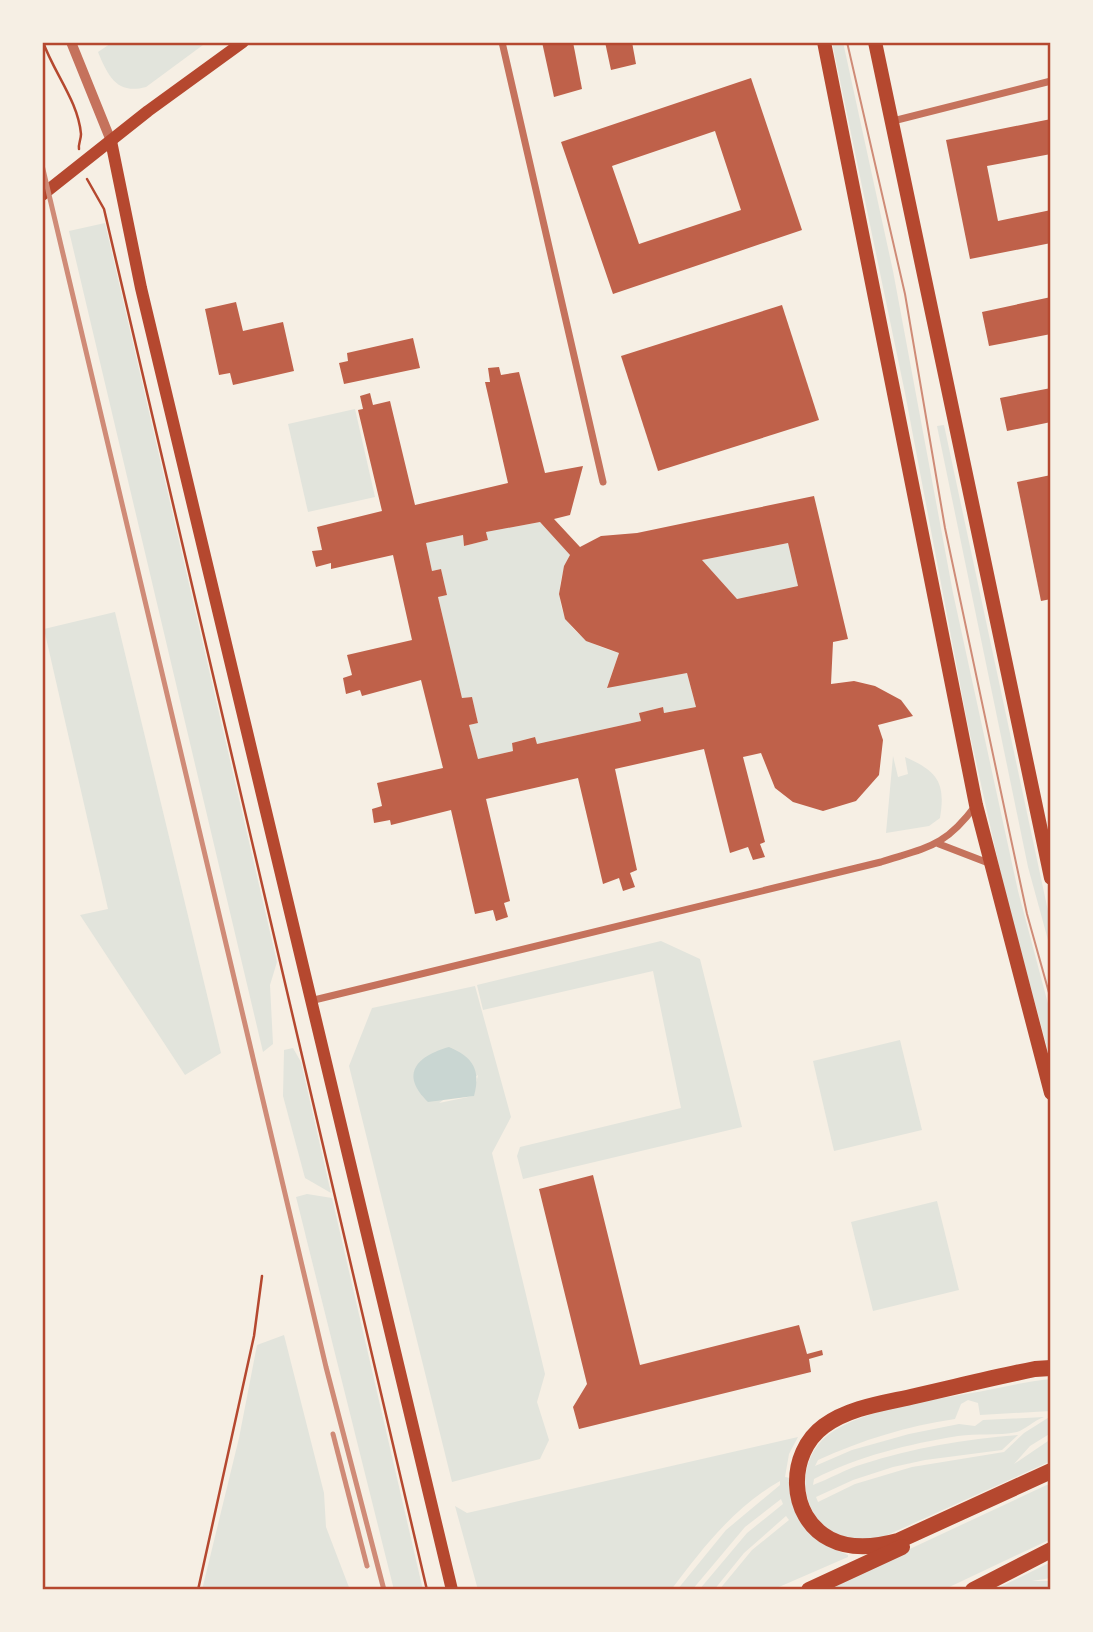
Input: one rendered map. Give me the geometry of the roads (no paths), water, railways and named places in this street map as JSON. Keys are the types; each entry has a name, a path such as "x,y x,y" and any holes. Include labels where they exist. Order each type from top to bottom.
{"highway":[{"path":"1051,1368 1035,1369 892,1401 838,1418 822,1427 808,1442 797,1466 796,1494 807,1517 829,1539 856,1547 877,1547 898,1541 1051,1471"},
{"path":"809,1590 873,1562 990,1500"},
{"path":"967,1590 979,1587 1051,1550"}],"main road":[{"path":"42,195 243,42"},
{"path":"824,42 976,805 1051,1093"},
{"path":"875,42 894,121 1051,878"},
{"path":"111,141 144,301 452,1590"}],"street":[{"path":"71,42 111,141"},
{"path":"502,42 603,482"},
{"path":"894,121 1051,81"},
{"path":"310,1001 881,862 939,844 958,829 976,805"},
{"path":"939,844 991,864"}],"tram line":[{"path":"847,42 905,294 945,528 1009,830 1027,914 1051,1000"}],"railway":[{"path":"42,165 326,1367 384,1590"},
{"path":"333,1434 367,1566"}]}
